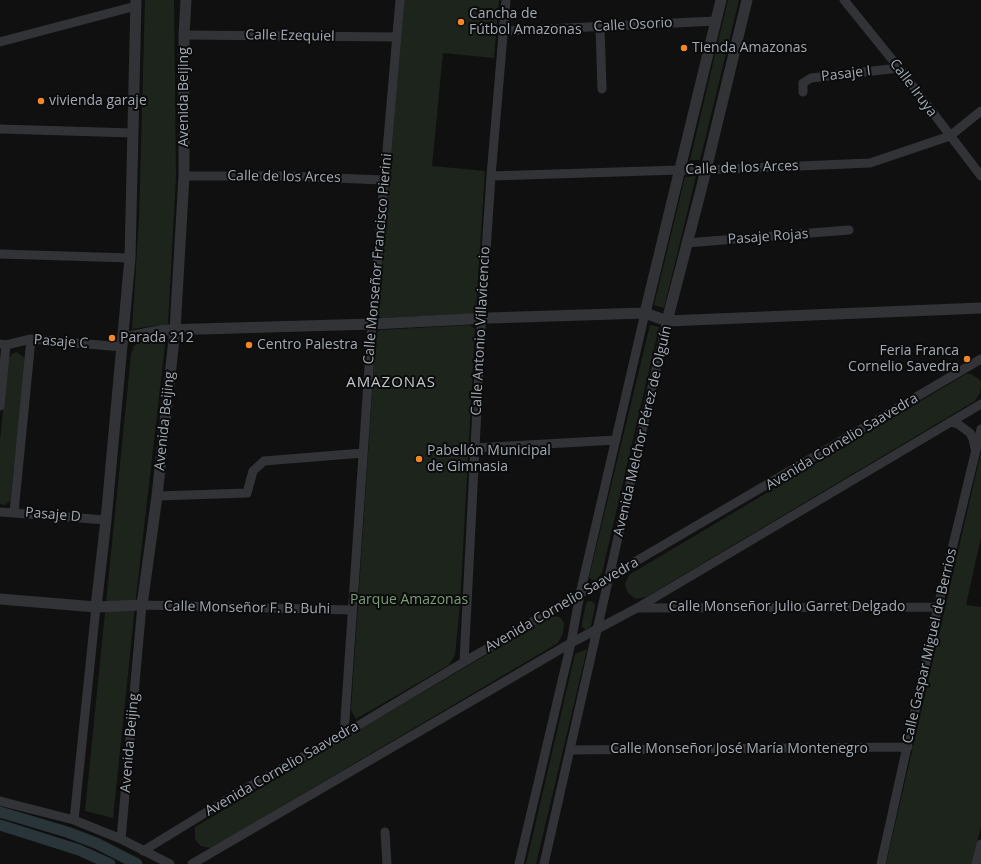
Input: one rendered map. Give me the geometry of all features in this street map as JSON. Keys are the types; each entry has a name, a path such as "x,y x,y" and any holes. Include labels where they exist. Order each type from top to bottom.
{"street":[{"name":"Avenida Beijing","path":"121,840 142,605 157,496 175,330 184,176 184,35 186,0"},
{"name":"Calle Monseñor Francisco Pierini","path":"344,734 372,324 400,0"},
{"name":"Calle Antonio Villavicencio","path":"464,662 481,318 506,0"},
{"name":"Avenida Melchor Pérez de Olguín","path":"519,864 571,643 580,594 645,313 721,0"},
{"name":"Avenida Melchor Pérez de Olguín","path":"544,864 667,321 746,0"},
{"name":"Calle Iruya","path":"844,0 899,68 981,176"},
{"path":"0,42 136,3 130,258 106,520 74,820"},
{"name":"Calle Osorio","path":"503,31 716,21"},
{"path":"600,26 602,89"},
{"name":"Calle Ezequiel","path":"184,35 397,37"},
{"name":"Pasaje I","path":"803,92 804,83 811,78 899,68"},
{"name":"Calle de los Arces","path":"491,176 705,170 870,163 950,136 981,111"},
{"path":"0,129 133,133"},
{"name":"Calle de los Arces","path":"184,176 284,176 384,180"},
{"name":"Pasaje Rojas","path":"686,243 850,230"},
{"path":"0,254 130,258"},
{"path":"122,343 165,330 372,324 481,318 645,313 667,321 981,308"},
{"path":"14,512 31,339"},
{"name":"Pasaje C","path":"3,345 31,339 122,343"},
{"path":"0,406 3,345"},
{"name":"Avenida Cornelio Saavedra","path":"143,851 236,794 344,734 981,359"},
{"path":"192,864 571,643 637,608 981,404"},
{"path":"950,422 958,424 970,433 976,450"},
{"name":"Calle Gaspar Miguel de Berrios","path":"881,864 938,607 981,429"},
{"path":"475,448 616,440"},
{"path":"157,496 247,493 253,471 264,461 363,453"},
{"name":"Pasaje D","path":"0,512 106,520"},
{"path":"0,599 96,608 142,605"},
{"name":"Calle Monseñor F. B. Buhi","path":"142,605 352,610"},
{"name":"Calle Monseñor Julio Garret Delgado","path":"637,608 938,607"},
{"name":"Calle Monseñor José María Montenegro","path":"570,750 908,747"},
{"path":"0,801 74,820 121,840 170,864"},
{"path":"385,832 387,864"},
{"path":"976,864 981,844"}],"green space":[{"path":"145,0 174,0 176,177 168,324 132,329 139,219"},
{"path":"404,0 499,0 494,58 443,53 432,166 485,171 476,310 473,314 381,318 378,314"},
{"path":"728,0 739,0 700,160 690,160"},
{"path":"696,176 664,308 654,305 685,177"},
{"name":"Parque Amazonas","path":"470,325 475,329 460,604 455,655 449,665 356,719 351,710 376,334 380,330"},
{"path":"650,325 659,327 602,573 593,581 589,577"},
{"path":"166,336 135,606 113,818 85,811 131,355 134,346 140,342"},
{"path":"17,352 26,359 10,501 5,505 0,504 0,441 8,360 12,354"},
{"path":"966,374 971,374 980,380 980,393 975,401 646,597 636,599 628,593 625,584 629,575"},
{"path":"981,452 981,537 966,605 981,607 981,826 972,864 886,864"},
{"path":"591,601 595,605 591,626 586,630 582,627 582,624 586,603"},
{"path":"552,616 560,617 564,623 563,633 558,643 211,848 201,846 195,840 195,827"},
{"path":"587,649 536,864 526,864 575,654"}],"waterway":[{"path":"0,812 67,832 96,843 137,864"},
{"path":"0,825 79,850 110,864"}],"place":[{"name":"Cancha de Fútbol Amazonas","path":"461,22"},
{"name":"Tienda Amazonas","path":"684,48"},
{"name":"vivienda garaje","path":"41,101"},
{"name":"Parada 212","path":"112,338"},
{"name":"Centro Palestra","path":"249,345"},
{"name":"Feria Franca Cornelio Savedra","path":"967,359"},
{"name":"Pabellón Municipal de Gimnasia","path":"419,459"}],"district":[{"name":"AMAZONAS","path":"391,383"}]}
